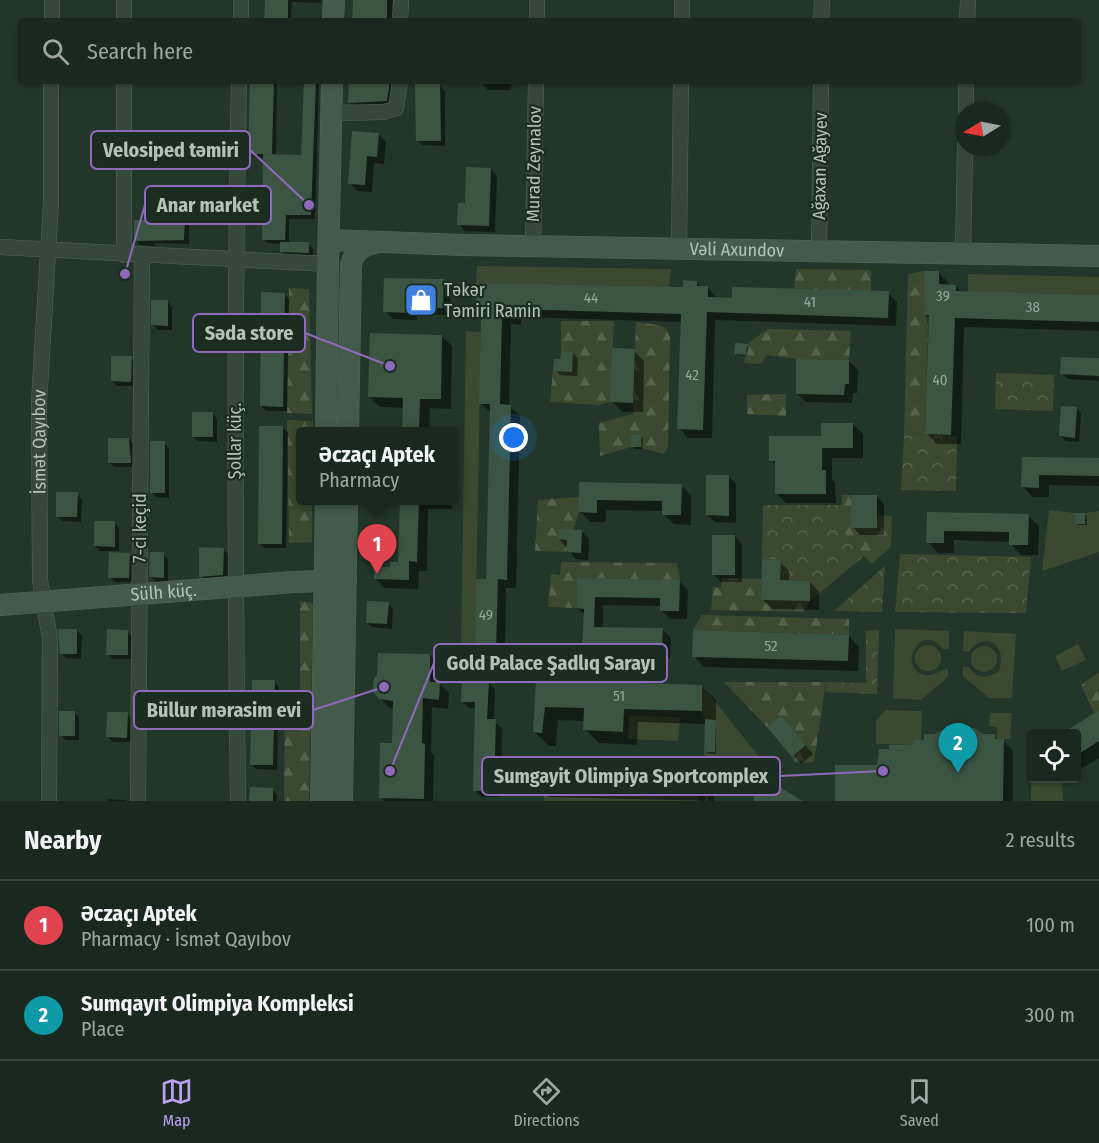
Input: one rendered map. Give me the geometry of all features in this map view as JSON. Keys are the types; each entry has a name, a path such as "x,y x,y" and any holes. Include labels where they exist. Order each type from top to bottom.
{"street":[{"path":"52,0 52,18"},
{"path":"124,0 124,18"},
{"path":"241,0 241,18"},
{"path":"333,18 334,0"},
{"path":"400,18 401,0"},
{"path":"537,0 537,18"},
{"path":"682,0 682,18"},
{"path":"821,18 822,0"},
{"path":"967,18 968,0"},
{"name":"İsmət Qayıbov","path":"49,801 50,639 40,580 39,404 51,203 51,84"},
{"path":"124,84 124,255"},
{"name":"Şollar küç.","path":"237,801 235,260 239,84"},
{"path":"326,427 327,264 332,84"},
{"path":"331,113 384,112 396,108 400,84"},
{"name":"Murad Zeynalov","path":"533,247 536,84"},
{"path":"679,249 681,84"},
{"name":"Ağaxan Ağayev","path":"819,252 821,84"},
{"path":"966,84 966,102"},
{"path":"963,254 965,156"},
{"path":"329,240 351,265"},
{"name":"Vəli Axundov","path":"329,240 533,247 1099,256"},
{"path":"348,427 351,265 358,250 376,243"},
{"path":"0,248 351,265"},
{"name":"7-ci keçid","path":"138,801 142,256"},
{"path":"327,505 336,580 342,801"},
{"path":"321,801 336,580 346,505"},
{"name":"Sülh küç.","path":"0,605 336,580"}],"green space":[{"path":"477,266 671,269 669,287 476,283"},
{"path":"796,269 871,270 871,291 794,289"},
{"path":"924,271 924,284 930,285 925,309 928,325 925,434 904,435 908,274"},
{"path":"968,274 1099,277 1099,295 968,292"},
{"path":"289,288 309,289 312,414 287,413"},
{"path":"561,321 614,321 610,402 599,405 550,402 553,371 572,371 573,352 561,351"},
{"path":"636,322 666,328 670,337 668,447 664,454 641,448 641,435 632,435 631,447 600,456 599,423 633,414"},
{"path":"768,329 851,331 849,360 796,359 767,355 760,364 744,363 747,344"},
{"path":"466,331 481,332 475,651 461,649"},
{"path":"996,373 1054,375 1053,411 995,409"},
{"path":"786,394 786,416 747,414 747,395"},
{"path":"287,420 313,421 313,427 296,427 296,505 312,505 312,542 289,543"},
{"path":"904,435 957,436 956,491 901,490"},
{"path":"842,495 851,495 852,528 877,528 877,515 892,516 891,547 871,564 842,530"},
{"path":"579,497 579,512 573,530 558,529 558,539 567,540 567,552 535,551 538,500"},
{"path":"763,505 842,505 842,530 864,556 810,601 810,581 779,580 781,560 762,559"},
{"path":"1049,510 1075,513 1075,524 1085,524 1085,513 1099,511 1099,552 1042,571"},
{"path":"900,554 1031,557 1026,613 895,612"},
{"path":"561,562 677,563 680,580 578,578 577,608 548,607 551,574 560,575"},
{"path":"885,566 882,612 834,611"},
{"path":"722,578 762,579 761,600 810,601 803,612 711,610 713,587 721,588"},
{"path":"300,601 313,603 309,801 284,801 285,692 300,693"},
{"path":"702,615 849,619 849,635 693,630"},
{"path":"895,629 949,631 949,649 943,649 934,642 926,640 914,649 912,664 917,671 928,675 948,669 948,677 921,700 893,698"},
{"path":"879,630 877,694 826,692 826,682 866,683 866,631"},
{"path":"964,631 1016,634 1012,698 989,698 963,676 963,667 969,667 979,676 990,676 998,672 1001,663 998,648 988,641 975,645 969,652 963,651"},
{"path":"1078,644 1086,660 1062,671 1055,656"},
{"path":"928,645 937,649 941,658 937,667 928,671 919,667 915,658 919,649"},
{"path":"984,646 993,650 997,659 993,668 984,672 975,668 971,659 975,650"},
{"path":"1099,672 1099,710 1094,713 1081,685"},
{"path":"724,682 826,682 814,762 795,763 792,757 806,745 781,715 767,727"},
{"path":"702,685 768,768 720,764 708,801 705,801 704,752 715,752 716,720 705,719 702,711"},
{"path":"886,710 922,711 921,740 913,745 876,744 876,721"},
{"path":"990,713 1012,713 1010,739 997,739 997,727 989,726"},
{"path":"629,716 680,717 678,741 628,739"},
{"path":"544,783 699,787 698,801 544,801"},
{"path":"1031,783 1062,783 1063,801 1031,801"}],"building":[{"path":"265,0 288,0 288,18 264,18"},
{"path":"353,0 387,0 387,18 352,18"},
{"path":"250,84 274,84 272,154 248,154"},
{"path":"304,84 316,84 311,215 286,215 285,240 262,240 263,154 301,155"},
{"path":"349,84 390,84 387,101 348,103"},
{"path":"415,84 440,84 441,141 416,141"},
{"path":"352,131 379,133 377,157 367,156 365,185 348,184"},
{"path":"466,167 491,168 489,226 457,225 458,203 465,203"},
{"path":"160,218 185,218 184,240 134,241 134,220 160,220"},
{"path":"280,242 309,242 309,253 280,252"},
{"path":"924,271 939,271 939,284 956,285 956,291 1099,295 1099,322 955,318 951,435 925,434 929,315 925,315"},
{"path":"384,278 444,279 443,308 410,307 410,313 383,312"},
{"path":"683,280 697,281 697,286 708,286 708,297 732,298 732,287 889,291 888,318 707,312 703,430 677,429 681,314 513,309 513,316 502,316 500,404 511,405 507,580 498,579 496,651 475,651 476,579 486,579 490,404 479,404 481,316 476,316 476,283 683,287"},
{"path":"261,292 285,293 283,407 260,406"},
{"path":"151,300 168,300 168,326 151,325"},
{"path":"370,333 442,335 441,399 420,399 419,427 402,427 403,398 368,397"},
{"path":"735,343 747,344 746,355 734,354"},
{"path":"612,348 635,349 633,403 610,402"},
{"path":"561,351 573,352 572,372 553,371 554,359 560,359"},
{"path":"111,356 132,356 131,382 111,381"},
{"path":"1061,357 1099,358 1099,376 1060,374"},
{"path":"796,359 849,360 849,384 845,384 844,395 796,394"},
{"path":"1061,406 1077,407 1075,438 1059,436"},
{"path":"192,412 213,412 213,437 192,437"},
{"path":"821,423 853,423 853,448 822,448 822,470 826,470 826,494 775,494 775,461 769,461 769,436 821,436"},
{"path":"259,426 283,426 282,544 258,544"},
{"path":"631,435 641,435 641,447 631,447"},
{"path":"108,438 129,438 131,463 108,463"},
{"path":"150,441 165,441 165,493 150,493"},
{"path":"1022,457 1099,458 1099,476 1039,475 1039,488 1021,487"},
{"path":"706,475 729,475 729,516 706,515"},
{"path":"579,482 682,484 681,515 662,515 662,501 597,500 597,513 579,512"},
{"path":"56,492 78,492 77,517 56,517"},
{"path":"851,495 877,495 877,528 851,528"},
{"path":"400,505 419,505 417,562 409,561 409,580 374,579 374,567 390,567 390,562 398,562"},
{"path":"927,512 1029,514 1028,545 1009,545 1009,532 944,531 944,543 926,543"},
{"path":"1075,513 1085,513 1085,524 1075,524"},
{"path":"94,521 115,521 115,547 94,546"},
{"path":"558,529 582,530 581,553 567,552 567,540 558,539"},
{"path":"712,535 735,535 735,575 712,575"},
{"path":"199,547 224,548 223,575 199,577"},
{"path":"109,552 130,553 129,578 108,578"},
{"path":"150,552 164,552 164,578 149,577"},
{"path":"762,559 781,560 780,580 810,581 810,601 761,600"},
{"path":"577,578 680,580 679,611 660,611 660,598 595,597 594,627 663,628 662,650 644,649 644,654 582,651 584,609 577,608"},
{"path":"367,601 389,602 387,624 366,623"},
{"path":"58,629 77,629 77,654 60,654"},
{"path":"107,629 128,630 128,655 106,655"},
{"path":"693,630 849,635 848,661 692,657"},
{"path":"378,653 430,654 430,682 440,682 439,700 423,698 424,799 379,798 380,743 392,743 393,701 379,699 374,693"},
{"path":"462,679 489,681 487,719 496,719 494,791 473,791 475,702 461,702"},
{"path":"252,680 275,680 273,765 250,765"},
{"path":"536,680 702,685 702,711 624,709 623,732 583,730 584,708 545,707 542,733 533,732"},
{"path":"1099,710 1099,741 1081,752 1081,729 1069,729"},
{"path":"59,711 75,711 75,736 59,736"},
{"path":"107,712 128,712 127,738 106,737"},
{"path":"781,715 806,745 792,757 767,727"},
{"path":"705,719 716,720 715,752 704,752"},
{"path":"961,725 974,728 983,734 995,734 995,739 1004,739 1003,801 835,801 835,765 877,765 879,749 889,749 889,745 913,745 913,740 924,740 924,734 934,734 949,727"},
{"path":"533,756 700,761 699,787 532,783"},
{"path":"754,785 777,785 802,801 754,801"},
{"path":"250,787 273,788 273,801 249,801"}],"place":[{"name":"Velosiped təmiri","path":"309,205"},
{"name":"Anar market","path":"125,274"},
{"name":"Tәkәr Tәmiri Ramin","path":"421,300"},
{"name":"Səda store","path":"390,366"},
{"name":"Əczaçı Aptek","path":"377,574"},
{"name":"Büllur mərasim evi","path":"384,687"},
{"name":"Gold Palace Şadlıq Sarayı","path":"390,771"},
{"name":"Sumgayit Olimpiya Sportcomplex","path":"883,771"},
{"name":"Sumqayıt Olimpiya Kompleksi","path":"958,773"}]}
